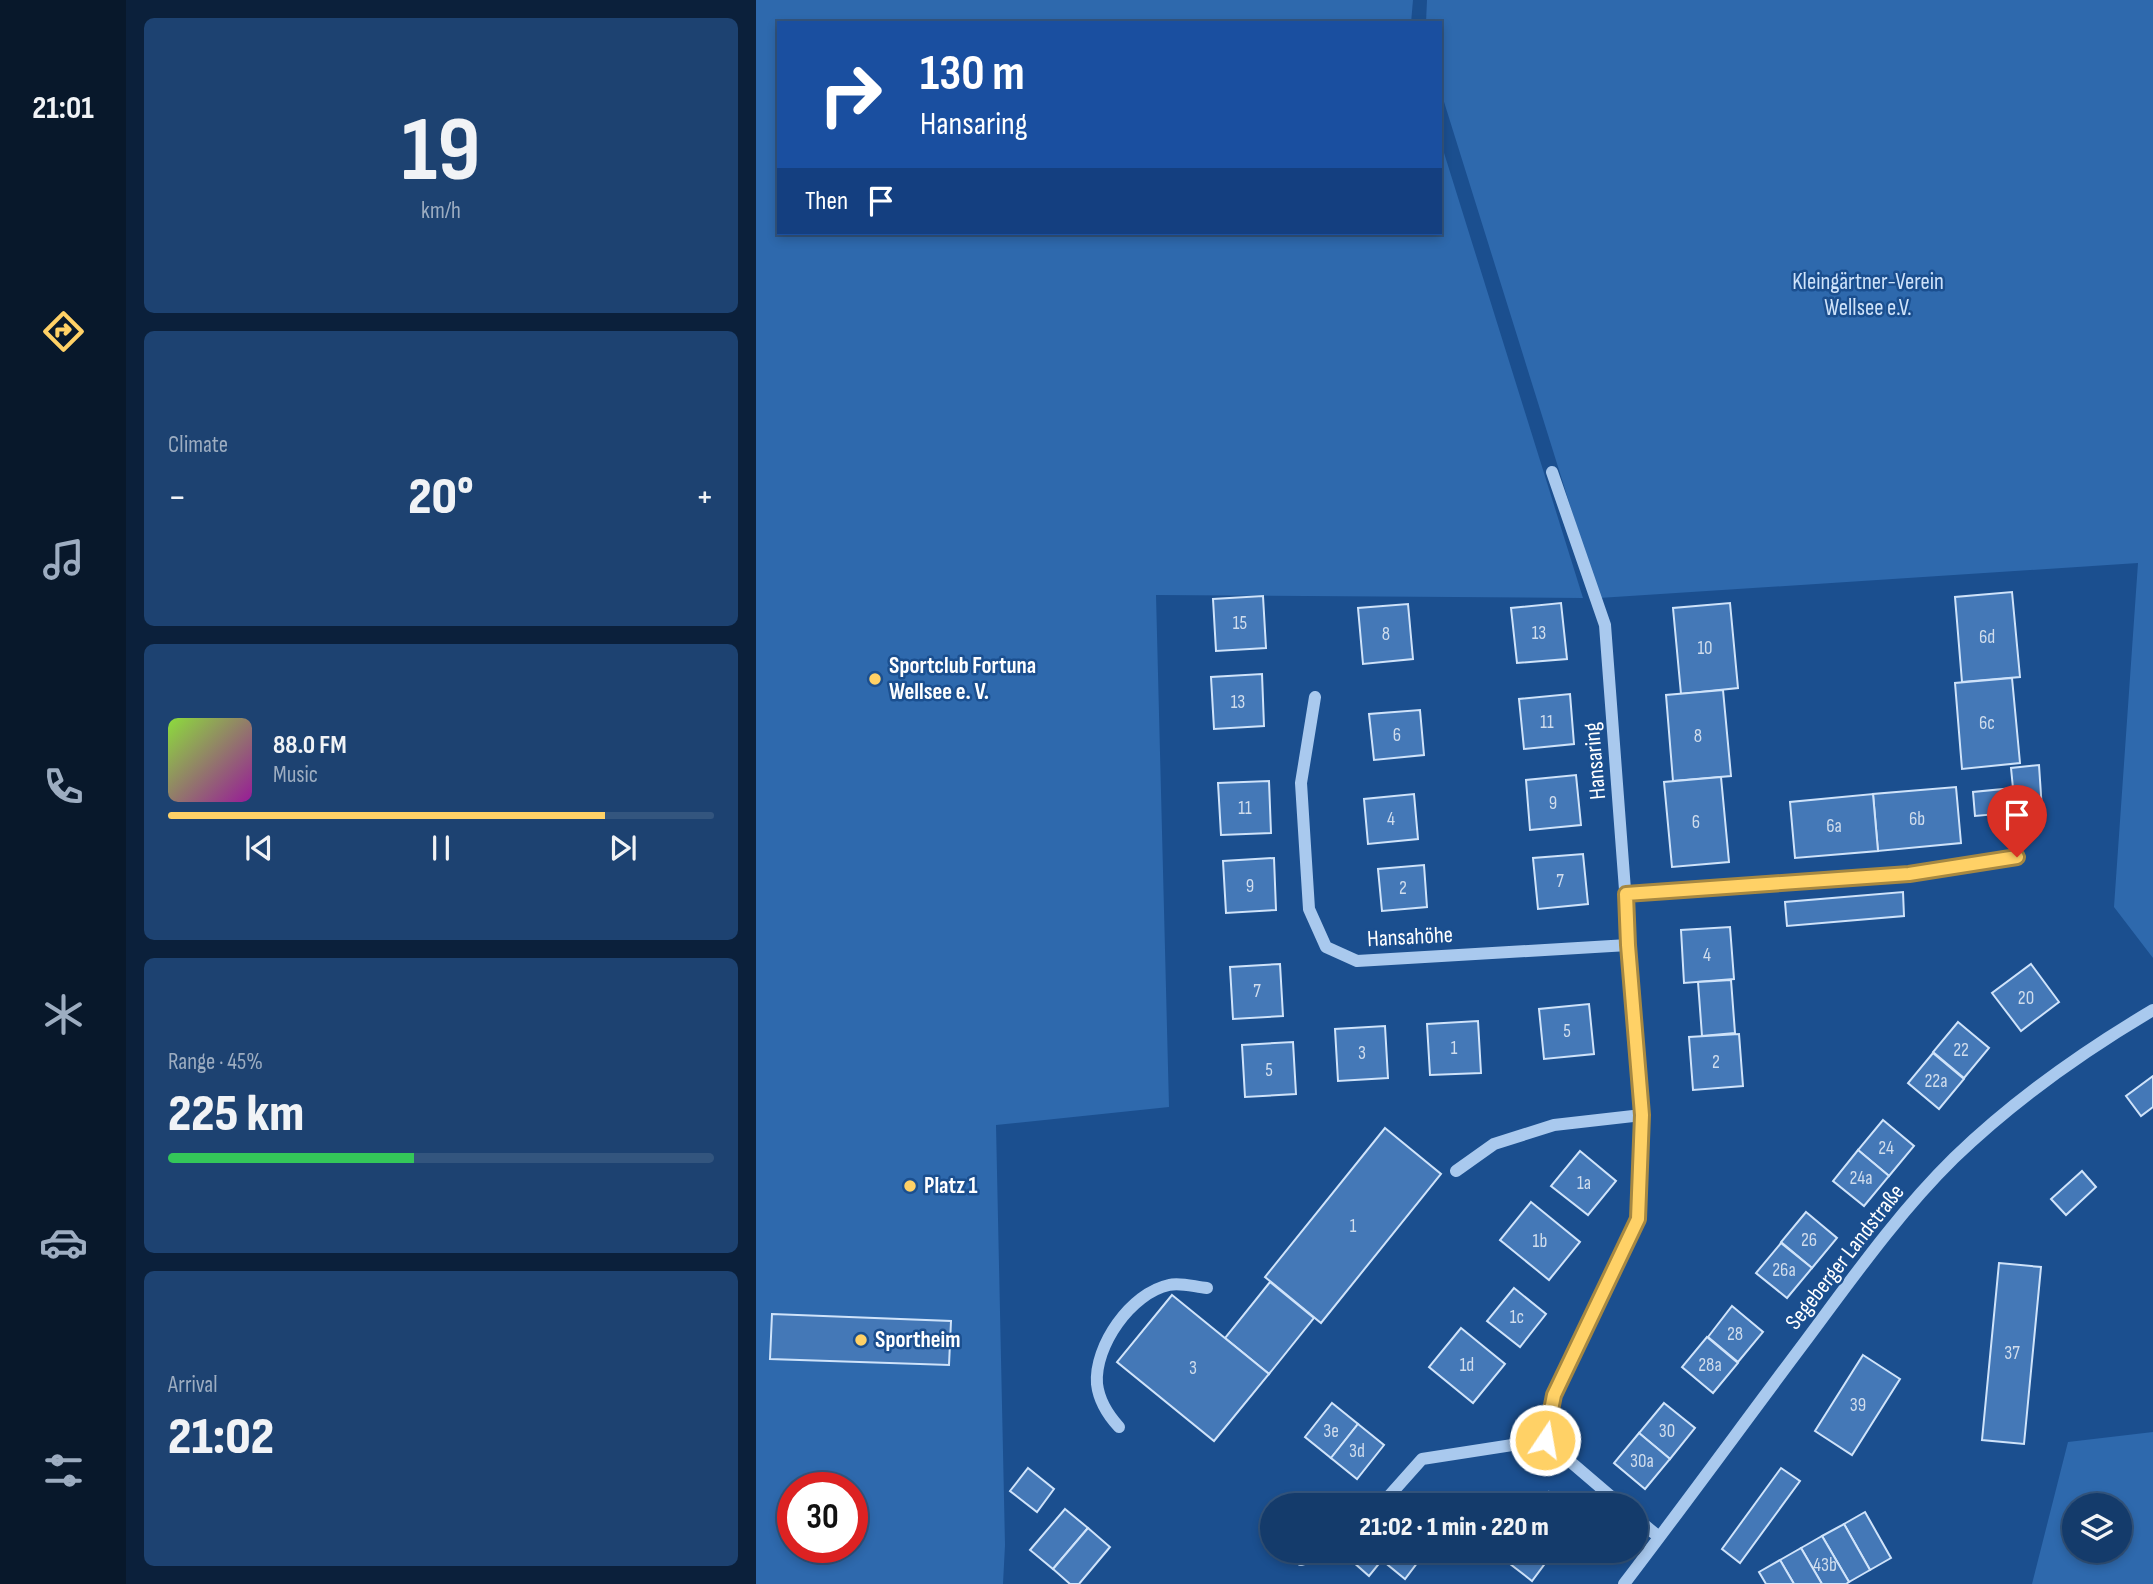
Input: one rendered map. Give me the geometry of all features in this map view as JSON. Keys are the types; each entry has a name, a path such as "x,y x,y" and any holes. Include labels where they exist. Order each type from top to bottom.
{"street":[{"name":"Hansaring","path":"1545,1440 1554,1395 1638,1219 1642,1115 1605,625 1552,472"},
{"name":"Hansahöhe","path":"1315,697 1301,783 1309,909 1326,947 1357,961 1628,945"},
{"path":"1626,894 1909,874 2017,857"},
{"name":"Segeberger Landstraße","path":"1624,1584 1832,1304 1903,1215 1954,1159 2008,1110 2102,1040 2153,1010"},
{"path":"1455,1171 1494,1144 1554,1125 1642,1115"},
{"path":"1119,1427 1105,1411 1097,1385 1100,1358 1117,1322 1146,1294 1170,1284 1207,1288"},
{"path":"1392,1493 1422,1460 1545,1440 1607,1493"},
{"path":"1648,1528 1660,1537"}],"green space":[{"path":"756,0 1413,0 1411,21 777,21 777,235 1442,235 1442,146 1583,598 1156,595 1169,1107 996,1125 1005,1545 1003,1584 756,1584"},
{"name":"Kleingärtner-Verein Wellsee e.V.","path":"1427,0 2153,0 2153,958 2114,907 2138,563 1599,598 1442,95 1442,21 1426,21"},
{"path":"2153,1432 2153,1584 2032,1584 2068,1442"}],"building":[{"path":"2012,592 2020,677 1962,682 1955,597"},
{"path":"1263,596 1266,648 1216,651 1213,599"},
{"path":"1561,603 1567,659 1517,663 1511,608"},
{"path":"1730,603 1738,688 1681,694 1673,608"},
{"path":"1408,604 1413,659 1363,664 1358,608"},
{"path":"1262,674 1264,726 1214,729 1211,677"},
{"path":"2012,678 2020,763 1962,769 1955,683"},
{"path":"1723,690 1731,776 1673,781 1666,695"},
{"path":"1570,694 1574,744 1524,749 1519,699"},
{"path":"1420,710 1424,755 1374,760 1369,714"},
{"path":"2039,765 2042,810 1975,816 1973,792 2013,788 2011,768"},
{"path":"1576,775 1581,825 1530,830 1526,780"},
{"path":"1721,777 1729,862 1672,867 1664,782"},
{"path":"1269,781 1271,833 1221,835 1218,783"},
{"path":"1956,787 1961,843 1878,851 1873,794"},
{"path":"1414,794 1418,839 1368,844 1364,799"},
{"path":"1873,794 1878,851 1795,858 1790,802"},
{"path":"1583,854 1588,904 1538,909 1533,858"},
{"path":"1274,858 1276,910 1226,913 1223,861"},
{"path":"1424,865 1427,907 1382,911 1378,869"},
{"path":"1903,892 1904,916 1787,926 1785,902"},
{"path":"1730,927 1734,979 1684,983 1681,930"},
{"path":"1280,964 1283,1016 1233,1019 1230,967"},
{"path":"2031,964 2059,1002 2021,1031 1992,993"},
{"path":"1731,980 1735,1033 1702,1036 1698,982"},
{"path":"1589,1004 1594,1054 1544,1059 1539,1009"},
{"path":"1478,1021 1481,1073 1430,1075 1427,1024"},
{"path":"1958,1022 1989,1048 1964,1078 1933,1052"},
{"path":"1385,1026 1388,1078 1338,1081 1335,1029"},
{"path":"1739,1034 1743,1086 1693,1090 1689,1037"},
{"path":"1293,1042 1296,1094 1245,1097 1242,1045"},
{"path":"1933,1053 1964,1079 1939,1109 1908,1083"},
{"path":"2153,1076 2153,1107 2141,1116 2126,1096"},
{"path":"1883,1120 1914,1146 1889,1176 1858,1150"},
{"path":"1385,1128 1441,1174 1321,1323 1265,1277"},
{"path":"1858,1150 1889,1176 1864,1206 1833,1181"},
{"path":"1580,1151 1616,1181 1588,1215 1551,1186"},
{"path":"2082,1171 2096,1187 2066,1215 2051,1199"},
{"path":"1531,1202 1580,1242 1549,1280 1500,1240"},
{"path":"1806,1212 1837,1238 1812,1268 1781,1242"},
{"path":"1781,1243 1812,1268 1787,1298 1756,1273"},
{"path":"1999,1263 2041,1267 2024,1444 1982,1440"},
{"path":"1270,1282 1314,1318 1269,1374 1225,1338"},
{"path":"1514,1288 1546,1314 1520,1347 1487,1321"},
{"path":"1172,1295 1269,1374 1214,1441 1117,1362"},
{"path":"1732,1306 1763,1332 1738,1362 1708,1337"},
{"name":"Sportheim","path":"772,1314 951,1321 949,1365 770,1359"},
{"path":"1461,1328 1505,1364 1473,1403 1429,1367"},
{"path":"1707,1337 1738,1363 1713,1393 1682,1367"},
{"path":"1863,1355 1900,1379 1852,1455 1815,1431"},
{"path":"1332,1403 1358,1424 1331,1458 1305,1437"},
{"path":"1664,1403 1695,1428 1670,1459 1639,1433"},
{"path":"1358,1424 1384,1445 1357,1479 1331,1458"},
{"path":"1639,1433 1670,1459 1645,1489 1614,1463"},
{"path":"1028,1468 1054,1489 1037,1512 1010,1491"},
{"path":"1781,1468 1800,1481 1740,1563 1722,1549"},
{"path":"1065,1509 1088,1528 1053,1569 1030,1550"},
{"path":"1865,1512 1891,1558 1870,1570 1844,1524"},
{"path":"1844,1524 1870,1570 1849,1582 1822,1536"},
{"path":"1088,1528 1110,1547 1079,1584 1070,1584 1053,1569"},
{"path":"1822,1536 1849,1582 1846,1584 1822,1584 1801,1548"},
{"path":"1801,1548 1822,1584 1794,1584 1780,1560"},
{"path":"1780,1560 1794,1584 1766,1584 1759,1572"},
{"path":"1354,1563 1378,1565 1369,1576"},
{"path":"1385,1563 1417,1563 1405,1579"},
{"path":"1509,1563 1545,1563 1532,1581"}],"place":[{"name":"Sportclub Fortuna Wellsee e. V.","path":"875,679"},
{"name":"Platz 1","path":"910,1186"},
{"name":"Sportheim","path":"861,1340"}],"route":[{"path":"1545,1440 1554,1395 1638,1219 1642,1115 1626,894 1909,874 2017,857"}]}
